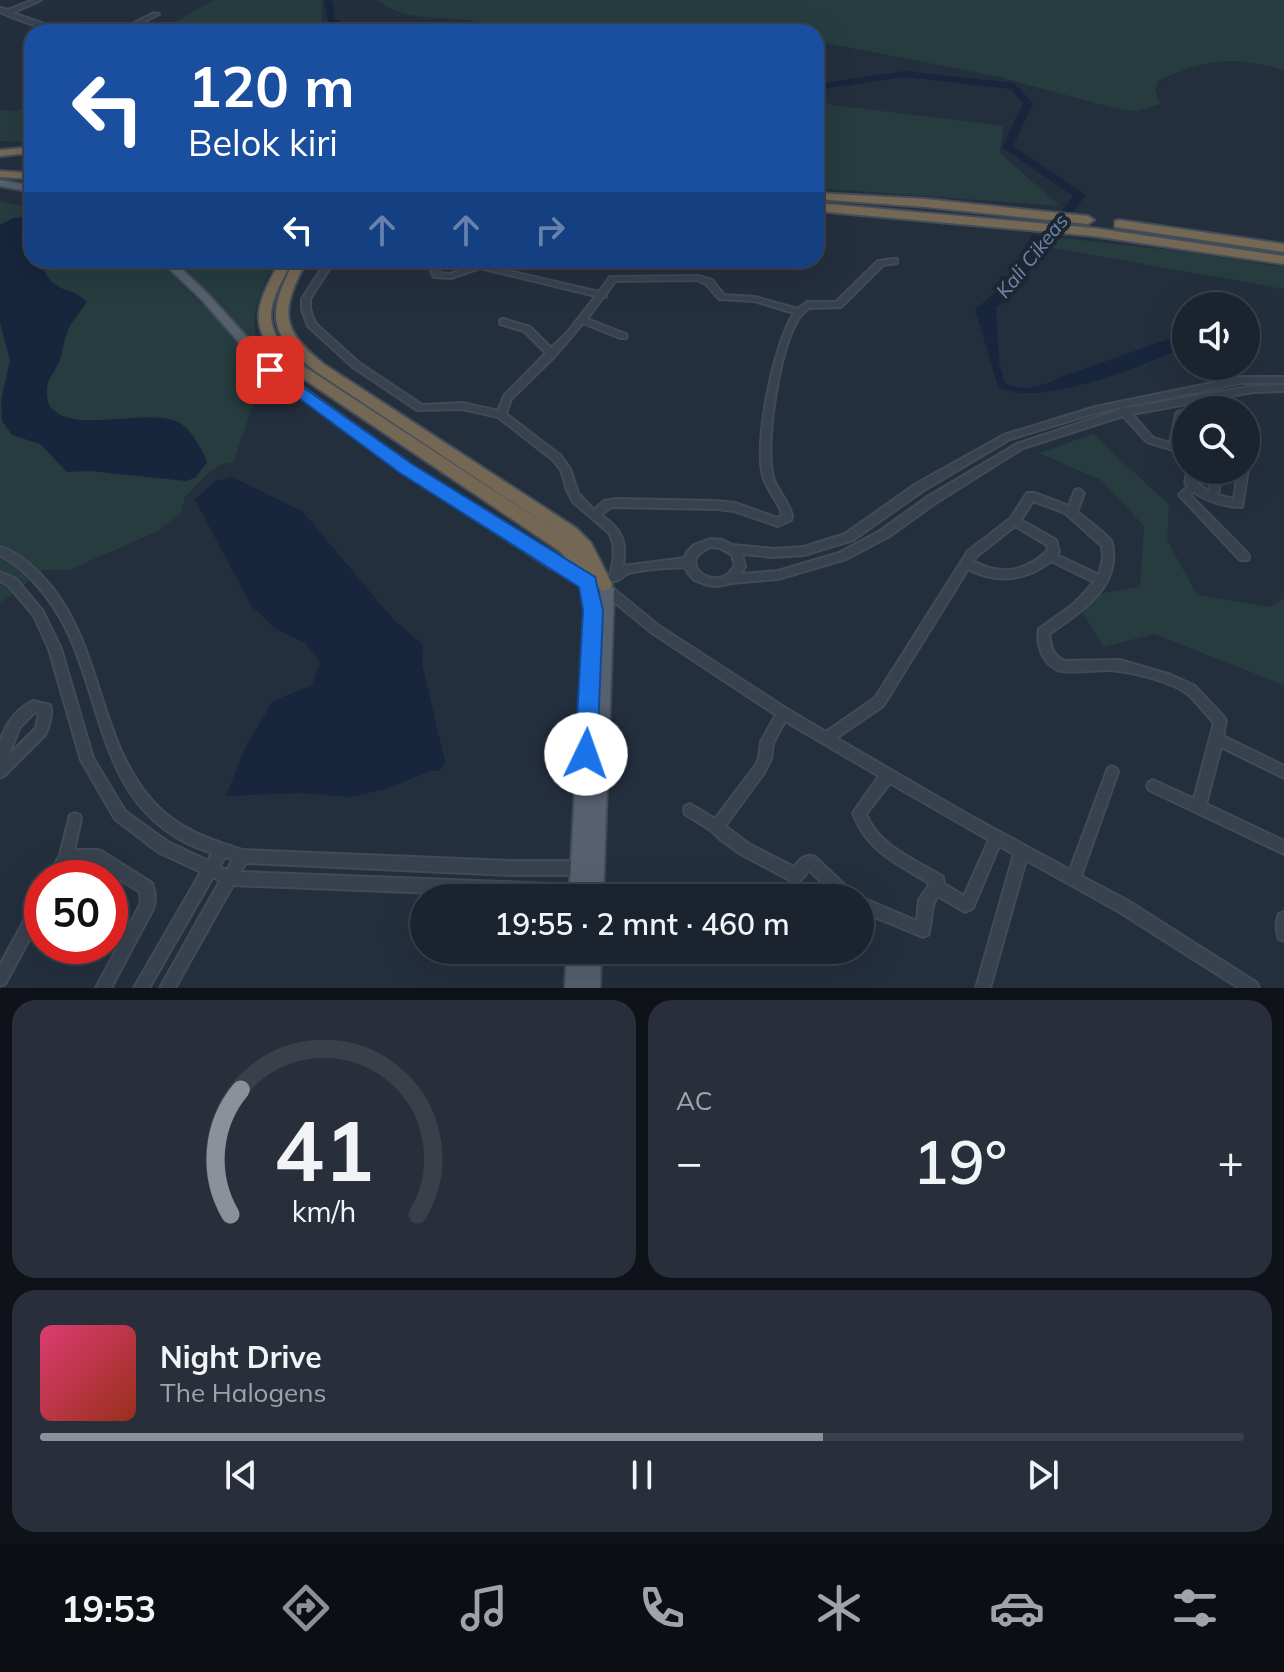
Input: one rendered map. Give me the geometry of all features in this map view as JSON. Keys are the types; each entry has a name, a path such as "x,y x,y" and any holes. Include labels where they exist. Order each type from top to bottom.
{"highway":[{"path":"0,153 24,153"},
{"path":"0,165 24,166"},
{"path":"0,174 24,176"},
{"path":"824,197 1284,248"},
{"path":"824,207 1000,216"},
{"path":"1093,226 1284,260"},
{"path":"283,268 267,297 263,314 268,340 276,351 567,547 582,567 603,583"},
{"path":"297,268 281,299 279,317 284,335 291,345 320,368 570,532 585,548 603,583"}],"main road":[{"path":"0,183 24,188"},
{"path":"174,268 204,296 270,370 406,468 603,583 586,884"},
{"path":"575,988 576,964"},
{"path":"590,988 591,964"}],"street":[{"path":"3,12 38,0"},
{"path":"3,12 38,24"},
{"path":"135,24 156,14"},
{"path":"596,514 608,504 645,504 735,507 778,522 787,517 788,512 767,474 767,421 785,333 807,305 838,305 865,282 881,263 894,261"},
{"path":"326,268 306,299 311,324 356,365 420,408 463,406 501,415 516,429 551,451 566,469 571,490 578,500 619,537 621,552 603,583"},
{"path":"435,271 437,275 447,276 473,268"},
{"path":"488,268 603,295"},
{"path":"501,415 507,398 552,354 603,295 611,281 617,278 698,278 709,282 722,297 755,299 799,312"},
{"path":"582,320 623,336"},
{"path":"503,322 528,330 552,354"},
{"path":"1172,402 1121,408 1007,437 920,487 849,537 804,551 774,553 704,544 694,549 689,562 692,572 701,579 719,583 778,575 842,556 884,534 933,499 1020,446 1121,408 1164,393 1241,380 1284,380"},
{"path":"1212,396 1253,389 1284,388"},
{"path":"1164,393 1172,399"},
{"path":"1121,408 1150,440 1172,447"},
{"path":"1007,437 1020,446"},
{"path":"1191,484 1213,496 1238,504 1241,484"},
{"path":"1213,496 1215,484"},
{"path":"1193,487 1184,495 1244,557"},
{"path":"1069,510 1074,509 1079,493"},
{"path":"825,739 879,702 967,563 980,546 1015,521 1031,496 1069,510 1086,529 1107,544 1109,552 1100,580 1080,608 1043,632 1042,639 1052,660 1062,666 1120,665 1179,683 1191,690 1217,717 1220,727 1199,805"},
{"path":"967,563 987,572 1012,575 1029,573 1050,556 1054,551 1052,543 1015,521"},
{"path":"731,579 740,567 739,557 733,549"},
{"path":"0,551 29,570 58,599 79,642 113,752 139,799 176,831 221,851 242,856 510,868 587,868"},
{"path":"1050,556 1100,580"},
{"path":"603,583 626,569 689,562"},
{"path":"0,576 12,582 38,613 55,649 87,760 120,815 163,847 229,878 410,887"},
{"path":"603,583 655,629 783,713 1123,906 1252,988"},
{"path":"0,761 7,739 24,712 33,706 46,709 41,731 0,771"},
{"path":"717,827 760,769 767,742 783,713"},
{"path":"1217,738 1284,772"},
{"path":"1073,879 1112,772"},
{"path":"874,910 923,930 926,900 938,882 912,867 867,833 861,824 859,813 888,775"},
{"path":"1153,786 1199,805 1284,848"},
{"path":"690,810 717,827 744,851 776,863 795,876 810,862 833,884"},
{"path":"64,860 75,819"},
{"path":"936,887 965,905 968,903 997,836"},
{"path":"983,988 1022,850"},
{"path":"141,988 221,851"},
{"path":"66,857 96,856 147,888 148,904 103,988"},
{"path":"167,988 242,856"},
{"path":"1284,919 1284,934"},
{"path":"0,979 24,935"},
{"path":"170,939 191,944"}],"green space":[{"path":"214,0 322,0 322,21 330,24 172,24"},
{"path":"377,0 1284,0 1284,70 1249,62 1205,64 1158,81 1155,90 1160,104 1137,111 1117,109 1000,77 824,43 824,24 484,24 409,15"},
{"path":"824,104 1003,126 1000,153 1060,206 824,189"},
{"path":"24,107 24,142 0,141 0,110 15,111"},
{"path":"0,201 24,206 24,268 165,268 243,344 264,373 233,463 221,464 206,475 185,497 181,513 158,531 69,570 42,570 0,604"},
{"path":"1053,237 1188,252 1284,267 1284,289 1048,247"},
{"path":"181,268 272,268 260,296 254,326 256,335 270,355 342,413 548,554 406,462 303,388 258,349"},
{"path":"1093,434 1169,505 1167,540 1197,595 1270,607 1284,598 1284,685 1154,634 1104,647 1073,598 1140,587 1144,526 1101,480 1039,453"}],"water":[{"path":"24,217 21,233 24,235 24,268 43,268 56,285 87,302 68,330 47,388 49,405 60,414 75,419 153,418 170,419 183,425 197,442 207,462 195,478 186,481 90,471 67,472 40,444 12,435 2,421 1,401 10,360 0,323 0,225 13,218"},
{"name":"Kali Cikeas","path":"1032,235 1053,237 1009,298 996,307 999,362 1005,383 1012,386 1027,388 1042,385 1172,338 1172,353 1118,374 1065,389 1040,393 998,387 975,309 1004,286"},
{"path":"232,477 303,512 393,619 423,645 422,664 445,761 440,771 431,771 386,789 351,797 301,793 226,796 245,748 273,701 312,685 320,662 305,643 276,629 252,607 195,500 215,481"}],"waterway":[{"name":"Kali Cikeas","path":"328,0 331,20 339,24"},
{"name":"Kali Cikeas","path":"824,86 904,74 1014,86 1028,104 1007,147 1080,195 1036,253"}],"route":[{"path":"270,370 406,468 588,583 593,596 593,610 586,754"}]}
